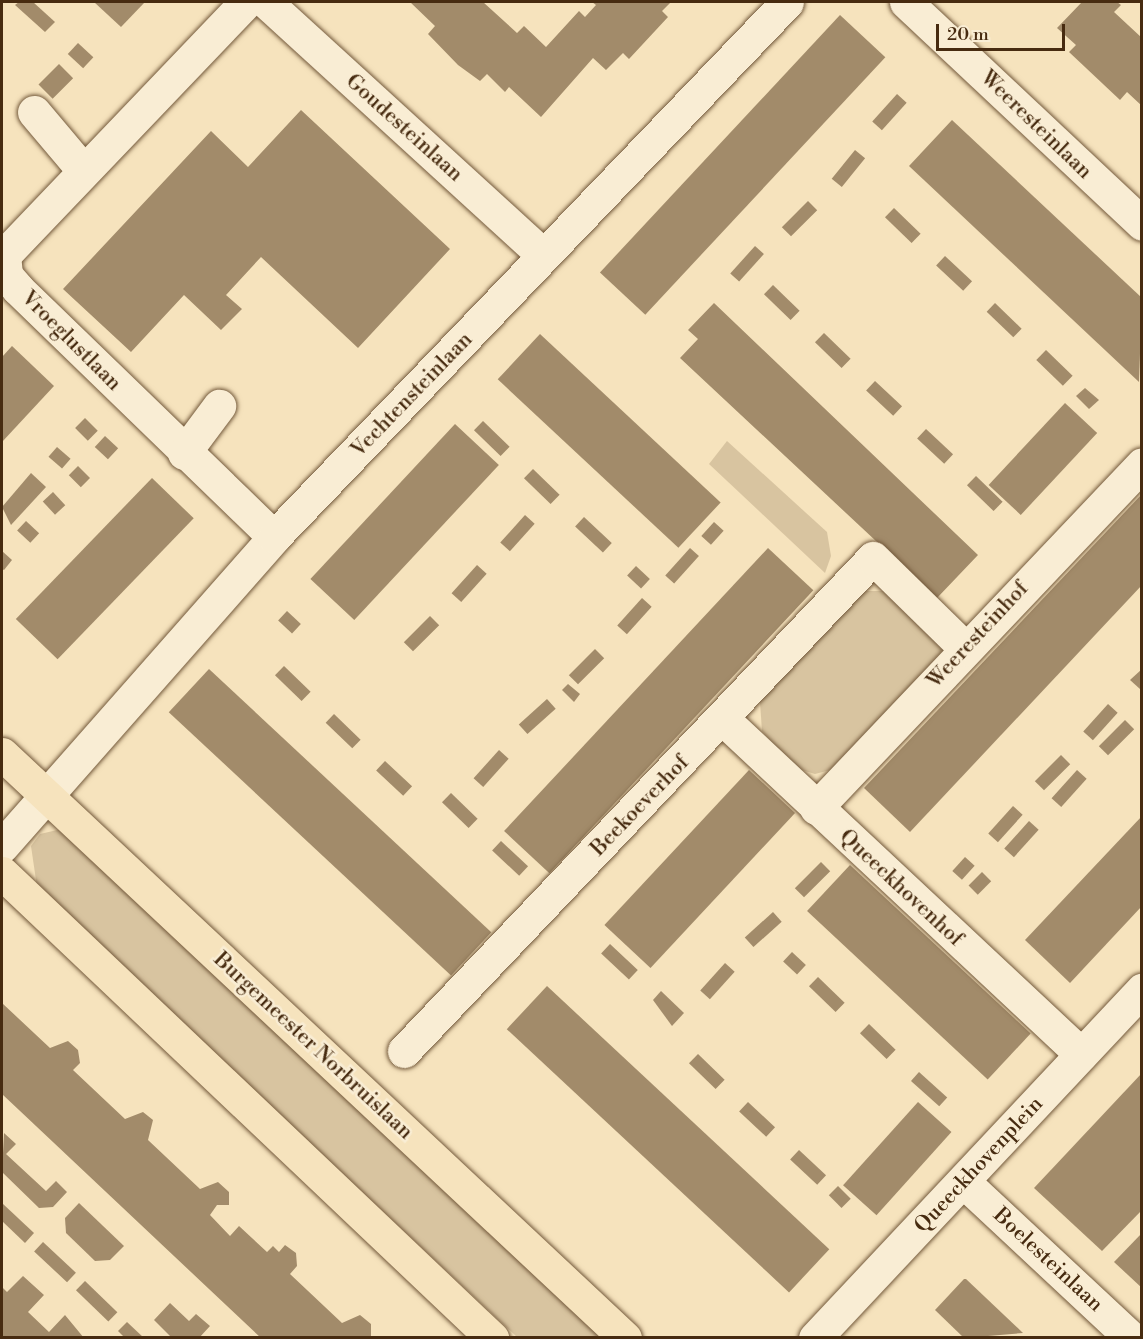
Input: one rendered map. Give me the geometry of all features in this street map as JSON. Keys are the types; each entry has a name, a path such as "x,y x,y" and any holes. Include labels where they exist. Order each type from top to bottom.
{"main road":[{"name":"Burgemeester Norbruislaan","path":"2,754 625,1338"},
{"path":"2,873 492,1338"}],"street":[{"name":"Vroeglustlaan","path":"246,2 4,255 6,274 184,453 274,537"},
{"name":"Goudesteinlaan","path":"266,2 543,255"},
{"name":"Vechtensteinlaan","path":"2,846 274,537 787,2"},
{"name":"Weeresteinlaan","path":"906,2 1142,224"},
{"path":"34,112 83,170"},
{"path":"184,453 219,406"},
{"name":"Weeresteinhof","path":"816,808 1142,464"},
{"name":"Beekoeverhof","path":"404,1051 724,720 873,558 966,649"},
{"name":"Queeckhovenhof","path":"724,720 1081,1053"},
{"name":"Queeckhovenplein","path":"814,1338 965,1182 1081,1053 1142,990"},
{"name":"Boelesteinlaan","path":"965,1182 1131,1338"}],"shaded area":[{"path":"727,441 827,532 831,556 825,573 709,464"},
{"path":"856,591 886,591 943,644 937,667 838,768 815,774 795,768 762,731 760,702 766,686"},
{"path":"66,828 607,1337 517,1337 37,887 31,846 40,834"}],"building":[{"path":"19,2 33,2 55,22 45,32 15,5"},
{"path":"94,2 145,2 121,27"},
{"path":"410,2 483,2 517,33 524,26 546,47 579,11 585,17 596,5 592,2 671,2 662,11 668,17 629,59 623,53 606,70 593,58 541,117 509,87 505,92 487,74 480,81 458,65 428,34 435,26"},
{"path":"1082,2 1117,2 1121,5 1114,12 1142,38 1142,106 1127,92 1120,100 1069,52 1076,45 1057,28"},
{"path":"840,15 885,57 645,315 600,272"},
{"path":"78,43 93,57 83,68 68,54"},
{"path":"59,64 73,78 53,99 38,85"},
{"path":"897,94 907,103 882,130 872,121"},
{"path":"301,110 450,249 358,348 261,257 226,295 242,309 221,330 184,295 131,352 63,289 211,131 248,167"},
{"path":"952,120 1142,298 1139,382 909,166"},
{"path":"855,150 865,158 842,187 832,179"},
{"path":"808,201 817,210 791,236 782,227"},
{"path":"894,208 921,234 912,243 885,217"},
{"path":"755,246 764,254 739,282 730,273"},
{"path":"945,256 972,281 963,291 936,266"},
{"path":"773,285 800,311 791,320 764,294"},
{"path":"714,303 978,555 937,598 680,358 698,339 688,330"},
{"path":"995,303 1022,329 1013,337 987,312"},
{"path":"824,333 851,359 842,368 815,342"},
{"path":"540,334 721,502 678,548 498,379"},
{"path":"12,346 54,386 2,442 2,357"},
{"path":"1046,350 1073,376 1063,386 1036,360"},
{"path":"875,381 902,406 893,416 866,391"},
{"path":"1085,388 1099,400 1089,409 1076,396"},
{"path":"1065,403 1097,433 1021,515 989,485"},
{"path":"85,418 98,431 88,441 75,428"},
{"path":"483,421 510,447 501,456 474,430"},
{"path":"455,424 499,465 354,620 310,579"},
{"path":"926,429 953,454 944,464 917,439"},
{"path":"105,436 118,448 108,459 95,447"},
{"path":"57,447 71,459 62,469 48,457"},
{"path":"78,466 90,478 81,487 69,475"},
{"path":"533,469 560,495 551,504 524,478"},
{"path":"31,473 46,487 11,525 2,507"},
{"path":"976,476 1003,502 994,511 967,485"},
{"path":"152,478 194,518 58,659 16,619"},
{"path":"53,492 65,505 55,515 43,502"},
{"path":"1142,494 1142,585 910,832 864,788"},
{"path":"525,515 535,524 510,551 500,542"},
{"path":"584,517 612,543 603,552 575,527"},
{"path":"26,521 39,533 30,543 17,531"},
{"path":"714,522 724,531 711,545 701,536"},
{"path":"690,548 699,556 674,584 665,575"},
{"path":"768,548 813,590 549,873 504,831"},
{"path":"2,551 12,560 4,570 2,569"},
{"path":"477,565 487,574 461,602 452,593"},
{"path":"636,566 650,579 641,588 627,576"},
{"path":"642,598 652,607 627,634 617,625"},
{"path":"287,611 301,624 292,633 278,621"},
{"path":"430,616 439,625 413,651 404,642"},
{"path":"595,649 604,658 578,684 569,675"},
{"path":"284,666 311,692 302,701 275,675"},
{"path":"209,669 491,932 451,975 169,712"},
{"path":"1142,669 1142,687 1140,689 1130,680"},
{"path":"568,684 580,694 574,702 562,690"},
{"path":"547,699 556,709 527,734 519,724"},
{"path":"1108,704 1118,713 1093,740 1083,731"},
{"path":"334,714 361,740 352,748 326,723"},
{"path":"1125,720 1134,729 1108,755 1099,746"},
{"path":"499,750 509,759 483,787 474,778"},
{"path":"1061,755 1070,764 1044,790 1035,781"},
{"path":"385,761 412,786 403,796 376,771"},
{"path":"749,770 795,813 650,968 604,925"},
{"path":"1077,770 1087,779 1061,807 1052,798"},
{"path":"451,793 478,819 469,828 442,802"},
{"path":"1013,806 1023,815 998,842 988,833"},
{"path":"1142,816 1142,906 1070,983 1025,940"},
{"path":"1029,821 1039,830 1014,857 1004,848"},
{"path":"501,841 528,866 519,876 492,851"},
{"path":"965,857 975,866 962,880 952,871"},
{"path":"821,862 830,871 804,897 795,888"},
{"path":"850,865 1031,1033 988,1080 807,911"},
{"path":"982,872 991,881 978,895 969,885"},
{"path":"773,912 782,922 753,947 745,937"},
{"path":"610,944 638,970 629,979 601,954"},
{"path":"792,952 806,965 797,974 783,962"},
{"path":"725,963 735,972 710,999 700,990"},
{"path":"818,977 845,1003 836,1012 809,986"},
{"path":"547,986 829,1249 789,1292 507,1029"},
{"path":"661,991 684,1013 672,1026 653,1000"},
{"path":"2,1003 50,1048 68,1041 78,1050 80,1063 73,1070 125,1119 143,1112 153,1120 148,1140 200,1189 218,1182 229,1192 229,1205 217,1205 210,1215 230,1236 239,1226 267,1252 273,1246 279,1252 285,1245 296,1253 297,1266 290,1274 342,1323 360,1315 371,1324 371,1338 261,1338 2,1094"},
{"path":"869,1024 896,1050 887,1059 860,1033"},
{"path":"698,1054 725,1080 716,1089 689,1063"},
{"path":"919,1072 947,1097 939,1106 911,1081"},
{"path":"1142,1073 1142,1210 1102,1251 1034,1188"},
{"path":"748,1102 775,1127 766,1137 739,1112"},
{"path":"918,1102 951,1132 876,1215 843,1185"},
{"path":"4,1133 16,1144 6,1154 46,1191 56,1181 67,1192 53,1207 39,1208 2,1172"},
{"path":"799,1150 826,1175 817,1185 790,1160"},
{"path":"838,1186 851,1199 842,1208 829,1195"},
{"path":"2,1203 34,1233 25,1243 2,1221"},
{"path":"79,1203 124,1246 110,1260 95,1261 66,1233 65,1218"},
{"path":"1142,1233 1142,1288 1114,1262"},
{"path":"43,1242 76,1273 67,1282 34,1252"},
{"path":"23,1276 44,1295 28,1312 49,1332 65,1315 84,1338 2,1338 2,1287 7,1292"},
{"path":"964,1279 1023,1333 964,1338 935,1310"},
{"path":"85,1281 117,1312 108,1322 76,1290"},
{"path":"170,1303 189,1321 196,1314 210,1326 199,1338 172,1338 154,1320"},
{"path":"127,1322 144,1338 125,1338 118,1331"}]}
